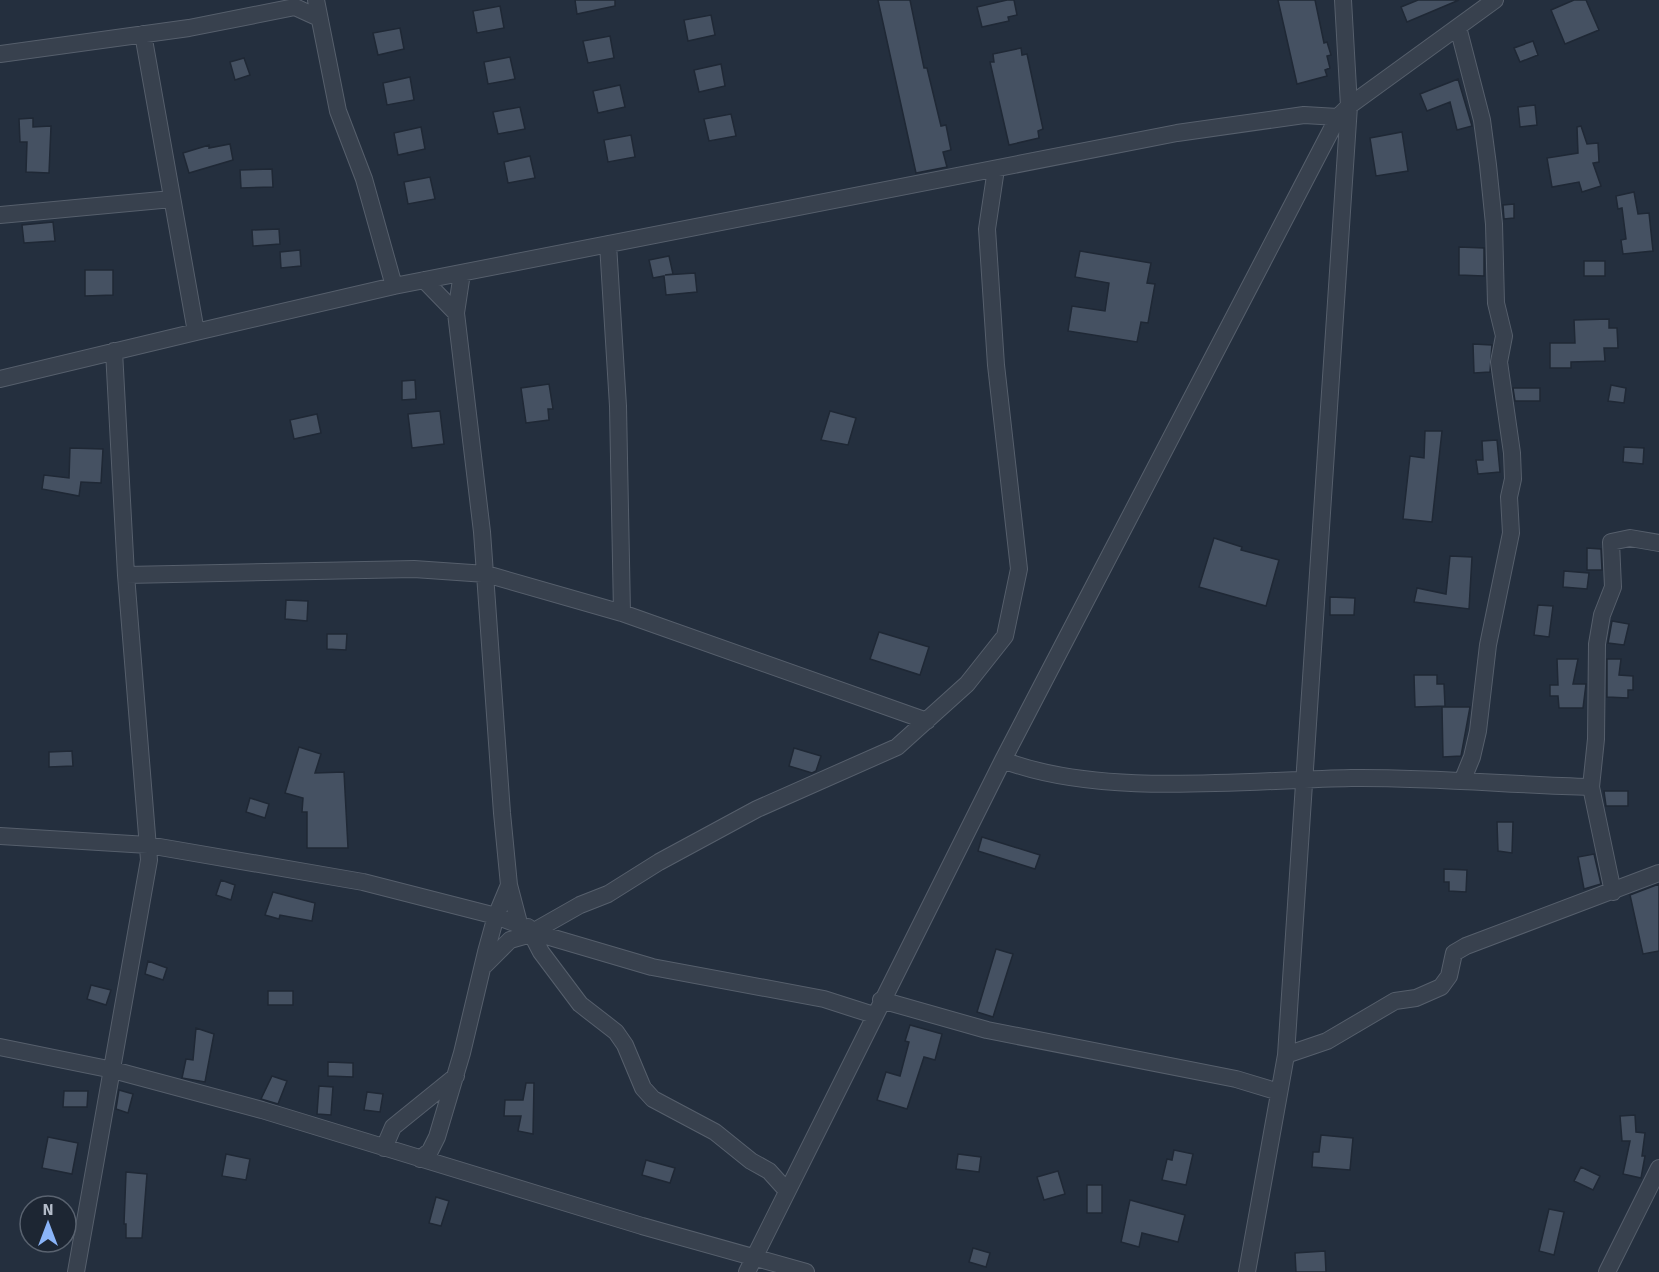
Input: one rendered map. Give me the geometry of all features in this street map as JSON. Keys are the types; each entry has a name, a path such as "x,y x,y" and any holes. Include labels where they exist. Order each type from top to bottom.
{"street":[{"path":"316,0 338,111 364,179 394,286"},
{"path":"1246,1272 1286,1055 1305,780 1343,111 1343,0"},
{"path":"747,1272 1003,760 1343,111 1495,0"},
{"path":"0,54 248,18 297,4 319,18"},
{"path":"1458,27 1482,120 1488,165 1494,224 1496,303 1504,336 1499,362 1512,453 1513,479 1509,497 1511,533 1488,645 1478,731 1472,758 1463,779"},
{"path":"144,34 196,332"},
{"path":"0,379 424,280 1189,132 1343,111"},
{"path":"485,965 527,926 553,921 580,905 608,894 659,862 757,809 897,747 967,684 1005,636 1019,569 996,365 987,229 996,169"},
{"path":"0,215 172,199"},
{"path":"608,244 618,406 622,613"},
{"path":"462,273 456,313 486,574 509,885 541,952 580,1004 616,1032 625,1045 643,1088 653,1099 715,1132 752,1161 769,1171 787,1191"},
{"path":"424,280 456,313"},
{"path":"76,1272 145,891 148,845 126,575 114,351"},
{"path":"1612,892 1591,787 1596,739 1597,644 1602,615 1612,587 1611,542 1629,538 1659,543"},
{"path":"126,575 414,569 486,574 622,613 927,721"},
{"path":"1003,760 1030,771 1096,781 1463,779 1591,787"},
{"path":"0,836 148,845 363,882 496,916 652,967 878,1008 1236,1079 1279,1092"},
{"path":"1286,1055 1327,1041 1395,1001 1416,998 1441,987 1449,976 1454,953 1466,946 1612,892 1626,883 1659,873"},
{"path":"420,1159 430,1151 437,1137 456,1076 496,916 509,885"},
{"path":"0,1047 113,1070 262,1110 642,1227 755,1256 806,1272"},
{"path":"384,1148 393,1127 456,1076"},
{"path":"1607,1272 1659,1168"}],"building":[{"path":"575,0 615,0 615,6 577,14"},
{"path":"878,0 910,0 924,68 927,68 941,126 946,125 951,150 943,152 947,167 916,173"},
{"path":"1014,0 1017,15 1008,17 1009,21 982,27 977,7"},
{"path":"1278,0 1315,0 1324,43 1327,42 1331,55 1327,56 1330,68 1325,70 1327,76 1297,84"},
{"path":"1418,0 1459,0 1407,22 1401,7"},
{"path":"1574,0 1586,0 1599,30 1565,44 1551,10"},
{"path":"500,6 504,28 477,33 473,11"},
{"path":"711,15 715,35 688,41 684,20"},
{"path":"400,28 404,49 378,55 373,33"},
{"path":"610,36 614,58 588,63 583,41"},
{"path":"1533,41 1538,55 1520,62 1514,48"},
{"path":"1021,48 1022,55 1027,54 1043,129 1038,131 1039,138 1009,145 990,62 994,62 993,54"},
{"path":"510,57 515,79 488,84 484,62"},
{"path":"244,58 250,75 235,80 230,62"},
{"path":"721,64 725,86 699,92 694,70"},
{"path":"410,77 414,100 387,105 383,83"},
{"path":"1458,79 1472,126 1457,130 1450,102 1427,111 1420,94"},
{"path":"620,85 625,107 598,113 593,91"},
{"path":"1535,105 1537,125 1520,127 1518,107"},
{"path":"520,107 525,129 498,134 493,112"},
{"path":"731,114 736,136 709,141 704,119"},
{"path":"33,118 33,127 51,126 49,173 26,172 27,142 20,142 19,119"},
{"path":"1581,126 1587,144 1598,143 1599,162 1593,163 1601,186 1582,192 1579,182 1552,187 1547,158 1578,153 1577,127"},
{"path":"421,127 425,149 398,155 394,133"},
{"path":"1402,132 1408,171 1376,176 1370,138"},
{"path":"631,135 635,157 608,162 604,140"},
{"path":"230,144 233,160 189,173 183,153 209,145 209,148"},
{"path":"530,156 535,178 508,183 504,162"},
{"path":"272,169 273,187 241,188 240,170"},
{"path":"430,177 435,199 408,204 404,182"},
{"path":"1634,192 1638,214 1649,213 1653,251 1623,254 1621,240 1626,239 1622,208 1618,209 1616,196"},
{"path":"1514,204 1514,218 1504,219 1503,205"},
{"path":"53,222 55,241 24,243 22,225"},
{"path":"279,229 280,244 253,246 252,230"},
{"path":"1459,247 1484,248 1484,276 1459,275"},
{"path":"300,250 301,266 281,268 280,252"},
{"path":"1080,251 1151,263 1147,283 1155,284 1148,323 1141,322 1137,342 1068,331 1072,306 1105,311 1109,283 1075,277"},
{"path":"669,256 673,274 665,275 695,273 697,292 666,295 664,276 653,278 649,260"},
{"path":"1584,261 1605,261 1605,276 1584,276"},
{"path":"85,270 113,270 113,295 85,296"},
{"path":"1609,319 1609,328 1617,328 1618,348 1604,348 1605,361 1571,362 1571,368 1550,368 1550,343 1575,343 1574,320"},
{"path":"1473,344 1492,345 1490,372 1474,373"},
{"path":"415,380 416,399 402,400 402,381"},
{"path":"549,384 553,409 548,409 549,420 526,423 521,388"},
{"path":"1611,385 1626,388 1624,403 1608,401"},
{"path":"1513,388 1540,388 1540,401 1515,401"},
{"path":"440,411 444,444 412,448 408,414"},
{"path":"830,411 856,418 848,445 821,440"},
{"path":"317,414 321,433 294,439 290,420"},
{"path":"1425,431 1442,431 1432,522 1403,519 1410,456 1424,458"},
{"path":"1497,440 1500,472 1478,474 1476,460 1483,460 1482,441"},
{"path":"1624,447 1644,448 1643,464 1623,462"},
{"path":"70,448 103,449 101,483 81,482 79,496 42,489 44,475 69,478"},
{"path":"1214,538 1242,547 1241,550 1279,560 1266,606 1199,587"},
{"path":"1587,548 1601,549 1602,570 1587,570"},
{"path":"1450,556 1472,557 1469,609 1414,602 1417,588 1446,594"},
{"path":"1564,571 1589,573 1587,589 1563,587"},
{"path":"1330,597 1355,598 1354,615 1330,615"},
{"path":"286,600 308,601 307,621 285,619"},
{"path":"1538,605 1553,606 1549,637 1534,635"},
{"path":"1612,621 1629,624 1624,645 1608,643"},
{"path":"879,632 929,647 920,675 870,659"},
{"path":"327,634 347,634 346,650 327,649"},
{"path":"1557,659 1578,659 1573,684 1586,684 1583,708 1559,708 1558,696 1550,696 1550,685 1558,685"},
{"path":"1607,659 1621,659 1619,675 1633,676 1633,690 1628,690 1628,698 1607,697"},
{"path":"1414,675 1437,675 1437,684 1444,684 1445,706 1415,707"},
{"path":"1442,707 1470,707 1461,756 1443,757"},
{"path":"299,747 321,754 315,773 344,772 348,848 307,848 307,812 302,812 303,798 285,793"},
{"path":"794,748 821,756 816,771 812,773 789,766"},
{"path":"72,751 73,766 49,767 49,752"},
{"path":"1604,791 1628,791 1628,806 1606,806"},
{"path":"250,798 269,804 265,818 246,812"},
{"path":"1497,822 1513,822 1512,853 1498,851"},
{"path":"982,837 1040,855 1035,869 978,851"},
{"path":"1594,854 1601,884 1584,889 1578,857"},
{"path":"1444,869 1467,870 1466,892 1449,891 1449,882 1444,882"},
{"path":"221,880 235,885 231,900 216,895"},
{"path":"1659,884 1659,951 1643,954 1630,895"},
{"path":"273,892 315,903 312,921 280,915 279,919 265,915"},
{"path":"996,949 1013,954 993,1017 977,1012"},
{"path":"148,961 167,968 163,980 145,974"},
{"path":"91,985 111,990 106,1005 87,999"},
{"path":"268,991 293,991 293,1005 268,1005"},
{"path":"910,1025 942,1034 935,1060 924,1057 907,1109 877,1100 886,1072 900,1076 909,1042 905,1041"},
{"path":"196,1028 214,1034 205,1082 182,1078 186,1059 193,1060"},
{"path":"328,1062 353,1063 353,1077 328,1076"},
{"path":"272,1076 287,1081 278,1104 261,1099"},
{"path":"526,1083 534,1083 533,1134 518,1131 521,1116 504,1116 505,1100 523,1100"},
{"path":"319,1086 333,1087 331,1115 317,1114"},
{"path":"119,1090 133,1094 128,1113 116,1109"},
{"path":"64,1091 88,1091 87,1107 63,1107"},
{"path":"367,1092 383,1094 380,1112 364,1110"},
{"path":"1635,1115 1636,1132 1645,1133 1642,1156 1645,1156 1641,1178 1623,1174 1630,1141 1622,1141 1620,1116"},
{"path":"1321,1135 1353,1138 1350,1170 1312,1167 1313,1152 1319,1152"},
{"path":"48,1137 78,1143 72,1174 42,1168"},
{"path":"1174,1150 1193,1154 1186,1185 1162,1180 1167,1159 1172,1160"},
{"path":"226,1154 250,1159 246,1180 222,1176"},
{"path":"958,1154 981,1157 979,1172 956,1169"},
{"path":"646,1160 675,1168 670,1183 642,1175"},
{"path":"1581,1167 1600,1176 1593,1190 1574,1181"},
{"path":"1058,1171 1065,1194 1044,1200 1037,1177"},
{"path":"126,1172 147,1174 142,1238 126,1238 126,1224 124,1224"},
{"path":"1087,1185 1102,1185 1102,1213 1087,1213"},
{"path":"436,1197 449,1201 441,1226 429,1223"},
{"path":"1130,1200 1185,1215 1178,1242 1142,1233 1139,1247 1121,1242"},
{"path":"1549,1209 1564,1212 1554,1255 1539,1251"},
{"path":"973,1248 990,1253 986,1267 969,1262"},
{"path":"1325,1251 1326,1272 1296,1272 1295,1253"}]}
